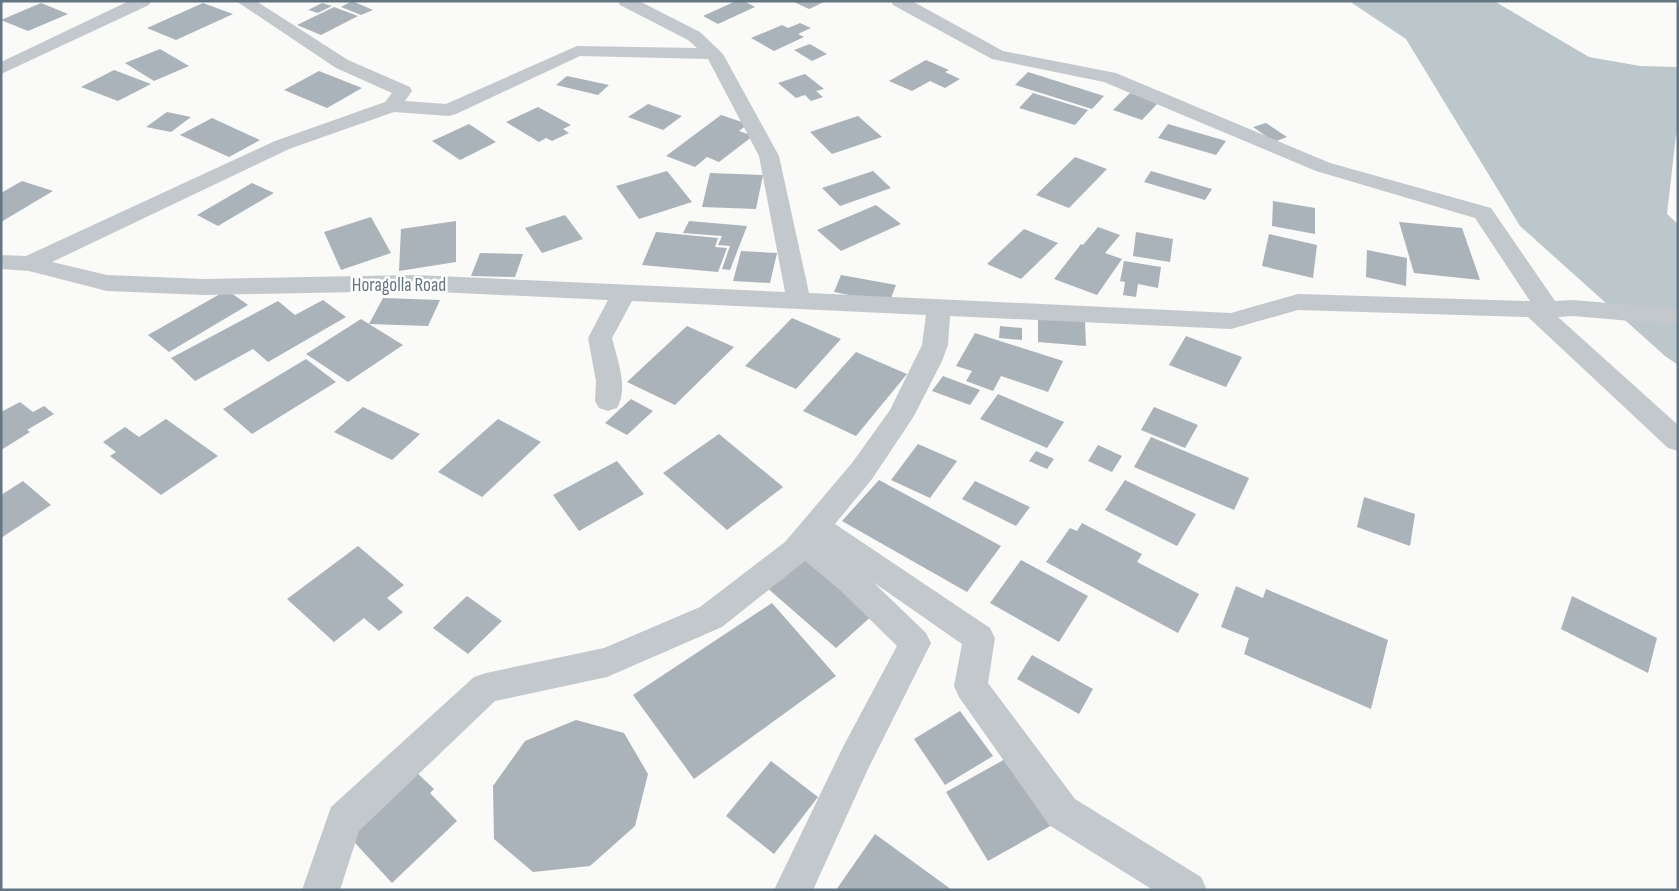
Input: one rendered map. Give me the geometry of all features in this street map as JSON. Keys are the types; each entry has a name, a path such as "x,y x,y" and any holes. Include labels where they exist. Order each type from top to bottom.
{"street":[{"path":"1,69 143,1"},
{"path":"244,1 342,64 404,91 392,106"},
{"path":"626,1 694,36 714,54 769,156 799,301"},
{"path":"899,1 998,55 1109,77 1323,167 1483,213 1541,310 1678,441"},
{"path":"29,264 282,145 392,106 450,110 577,51 714,54"},
{"name":"Horagolla Road","path":"1,262 29,264 107,284 204,287 416,283 1231,321 1298,302 1541,310 1573,308 1678,317"},
{"path":"608,401 609,381 600,338 624,293"},
{"path":"321,890 344,820 486,688 607,662 710,617 796,551 862,471 900,416 936,345 939,307"},
{"path":"809,534 979,638 972,686 1062,812 1188,890"},
{"path":"793,890 856,757 915,642 851,581 809,534"}],"shaded area":[{"path":"1349,1 1494,1 1589,57 1640,66 1678,67 1678,135 1676,135 1667,214 1678,224 1678,365 1665,356 1520,226 1406,39"}],"building":[{"path":"352,1 373,10 361,15 341,7"},
{"path":"736,1 744,1 755,7 718,24 703,16"},
{"path":"792,1 826,1 809,9"},
{"path":"41,3 68,14 28,31 1,20"},
{"path":"203,3 233,14 176,40 147,28"},
{"path":"322,3 332,6 318,13 308,10"},
{"path":"334,7 358,16 321,35 297,25"},
{"path":"800,23 811,28 798,34 804,37 774,51 751,38 782,25 788,28"},
{"path":"810,44 827,54 812,61 794,50"},
{"path":"160,49 189,66 154,81 125,63"},
{"path":"926,60 949,70 945,72 960,79 945,88 930,81 912,91 889,81"},
{"path":"114,70 151,84 118,101 81,87"},
{"path":"319,71 362,88 327,108 284,90"},
{"path":"1028,72 1104,96 1092,109 1015,85"},
{"path":"805,74 824,89 816,91 823,97 811,101 805,95 796,98 778,83"},
{"path":"567,76 609,85 598,95 556,85"},
{"path":"1033,93 1088,110 1075,125 1019,108"},
{"path":"1130,93 1159,102 1142,120 1113,110"},
{"path":"648,104 682,116 663,130 628,117"},
{"path":"538,107 571,125 563,129 569,133 552,141 546,138 539,142 506,122"},
{"path":"167,112 191,117 171,132 146,127"},
{"path":"721,115 748,124 739,131 753,136 719,162 707,157 695,167 666,156"},
{"path":"858,116 882,137 832,154 810,132"},
{"path":"212,118 260,140 229,157 180,135"},
{"path":"1266,123 1287,137 1274,142 1253,127"},
{"path":"469,124 496,142 460,160 432,141"},
{"path":"1168,124 1226,141 1216,155 1158,138"},
{"path":"1075,157 1107,169 1069,208 1036,195"},
{"path":"667,171 692,202 639,219 616,186"},
{"path":"873,171 891,188 840,206 822,188"},
{"path":"1151,171 1212,189 1205,200 1144,182"},
{"path":"710,173 763,175 756,209 702,207"},
{"path":"22,181 53,191 1,222 1,193"},
{"path":"252,183 274,193 218,226 197,215"},
{"path":"1273,201 1315,208 1315,234 1272,226"},
{"path":"876,205 901,224 841,251 817,230"},
{"path":"565,215 583,239 542,253 525,228"},
{"path":"371,217 391,253 341,270 324,232"},
{"path":"456,221 456,262 399,271 401,229"},
{"path":"689,221 747,226 730,270 722,269 730,246 718,245 722,236 683,233"},
{"path":"1399,222 1462,228 1480,280 1414,273"},
{"path":"1098,227 1120,235 1105,253 1122,259 1097,295 1054,279 1081,244 1083,245"},
{"path":"1024,229 1058,243 1021,279 987,264"},
{"path":"656,232 718,238 715,247 727,248 718,272 642,265"},
{"path":"1136,232 1173,239 1170,262 1133,256"},
{"path":"1269,234 1317,245 1313,278 1262,266"},
{"path":"1367,250 1407,258 1406,286 1366,277"},
{"path":"741,251 777,253 770,283 733,281"},
{"path":"480,253 523,254 515,277 471,276"},
{"path":"1124,261 1161,267 1158,288 1138,284 1136,297 1123,295 1125,282 1120,281"},
{"path":"841,275 896,285 889,303 834,292"},
{"path":"227,290 248,305 169,352 148,335"},
{"path":"383,298 440,300 428,326 369,324"},
{"path":"323,300 346,317 268,362 253,349 195,381 171,358 278,301 295,315"},
{"path":"1038,317 1085,321 1086,346 1038,342"},
{"path":"792,318 841,339 796,389 745,366"},
{"path":"361,319 403,345 348,382 306,354"},
{"path":"687,326 734,347 675,405 627,382"},
{"path":"1000,326 1022,328 1022,340 999,338"},
{"path":"975,333 1063,361 1048,392 1001,376 993,391 966,381 972,371 956,366"},
{"path":"1186,336 1242,357 1226,387 1169,365"},
{"path":"856,352 907,374 856,436 803,411"},
{"path":"306,359 336,382 252,434 223,409"},
{"path":"943,376 980,390 970,405 932,391"},
{"path":"998,394 1064,422 1047,448 980,419"},
{"path":"631,399 653,411 627,435 605,423"},
{"path":"20,402 33,412 44,406 54,414 27,430 30,432 1,450 1,412"},
{"path":"363,407 420,434 392,460 334,432"},
{"path":"1154,407 1198,425 1185,448 1141,430"},
{"path":"166,419 218,456 161,495 110,456 116,452 103,442 125,427 139,437"},
{"path":"498,419 541,442 482,497 438,472"},
{"path":"719,434 783,487 727,530 663,473"},
{"path":"1151,437 1249,478 1234,510 1134,467"},
{"path":"918,444 957,461 930,498 891,480"},
{"path":"1098,445 1122,456 1112,472 1088,461"},
{"path":"1036,451 1054,459 1047,469 1029,461"},
{"path":"617,461 644,494 579,531 553,495"},
{"path":"879,480 1001,546 967,592 842,521"},
{"path":"1125,480 1196,514 1177,546 1105,510"},
{"path":"23,481 51,505 1,538 1,495"},
{"path":"975,481 1030,507 1016,526 962,499"},
{"path":"1364,497 1415,514 1410,546 1357,527"},
{"path":"1082,523 1142,554 1137,562 1199,594 1178,633 1046,562 1070,528 1077,531"},
{"path":"358,546 404,585 387,598 403,612 379,631 364,618 334,642 287,599"},
{"path":"803,555 874,614 836,648 765,586"},
{"path":"1021,560 1088,596 1059,642 990,603"},
{"path":"1236,586 1263,598 1266,589 1388,640 1371,709 1244,654 1249,638 1221,627"},
{"path":"467,596 502,621 468,654 433,628"},
{"path":"1572,596 1657,638 1648,673 1561,629"},
{"path":"772,603 836,676 694,779 633,695"},
{"path":"1032,655 1093,689 1079,714 1017,679"},
{"path":"960,711 993,756 945,785 914,739"},
{"path":"576,720 624,733 648,774 635,826 590,866 533,872 494,839 493,786 525,741"},
{"path":"1007,758 1052,825 988,861 946,792"},
{"path":"771,761 818,797 774,854 726,816"},
{"path":"413,769 434,789 430,793 457,821 392,883 344,831"},
{"path":"875,834 952,890 836,890"}]}
